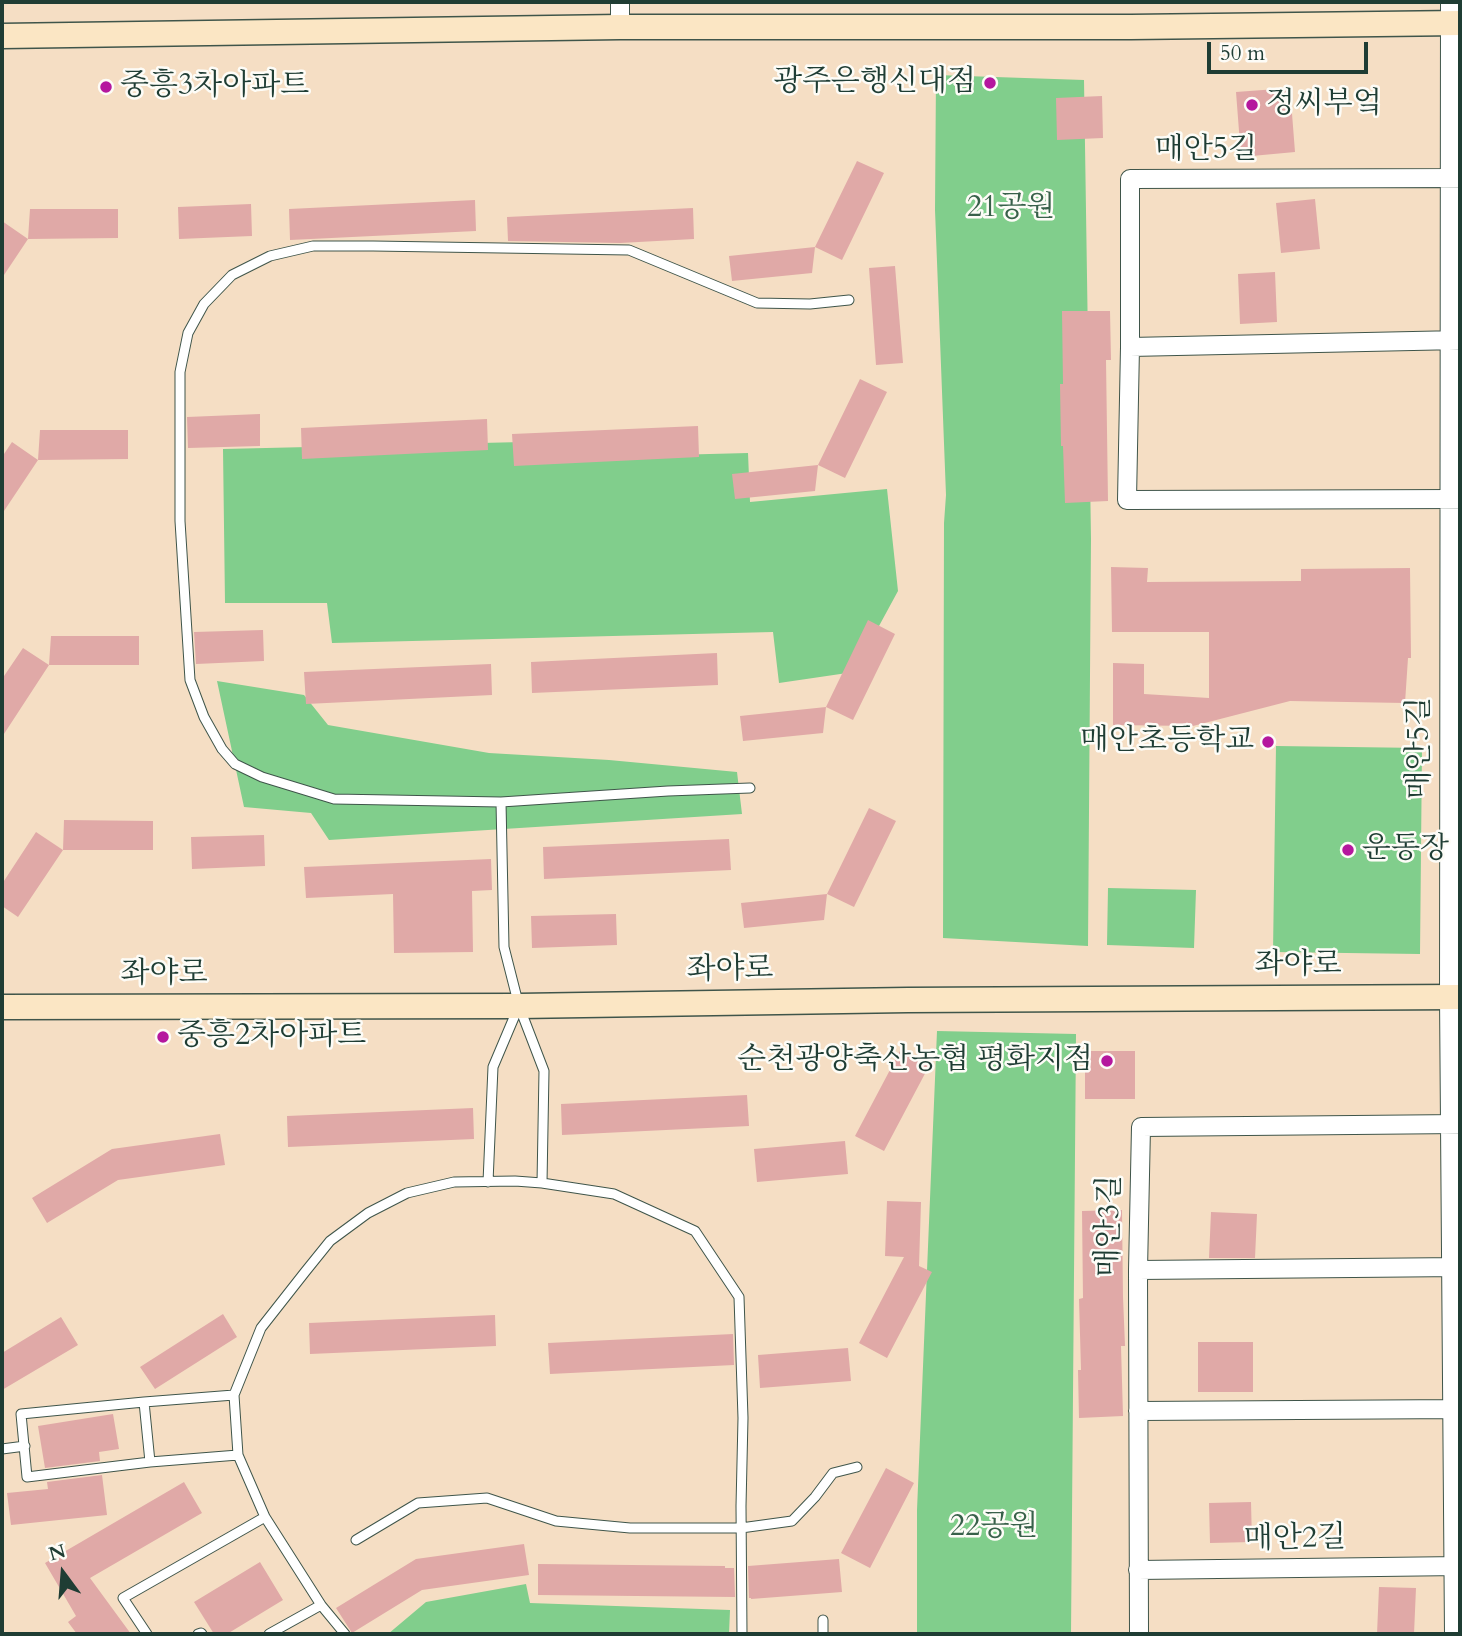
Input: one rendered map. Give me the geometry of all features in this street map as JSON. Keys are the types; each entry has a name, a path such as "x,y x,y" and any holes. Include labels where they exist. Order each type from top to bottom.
{"street":[{"path":"620,2 620,27"},
{"path":"2,36 620,27 1131,27 1453,16"},
{"name":"매안5길","path":"1453,16 1455,997"},
{"name":"매안5길","path":"1455,178 1130,179 1127,500 1455,499"},
{"path":"1130,347 1455,340"},
{"path":"1454,1634 1457,1566 1455,997"},
{"name":"좌야로","path":"2,1007 519,1006 908,1000 1455,997"},
{"name":"매안3길","path":"1139,1634 1138,1270 1141,1128 1455,1124"},
{"path":"1138,1270 1456,1267"},
{"path":"1138,1411 1456,1409"},
{"name":"매안2길","path":"1138,1570 1457,1566"}],"lane":[{"path":"750,788 501,802 334,799 262,777 234,764 204,717 190,680 180,521 180,372 188,333 204,304 232,275 270,256 313,246 629,250 757,303 810,304 849,300"},
{"path":"501,802 504,947 519,1006 544,1071 542,1183"},
{"path":"488,1182 492,1067 519,1006"},
{"path":"345,1634 321,1605 265,1517 238,1455 234,1395 261,1328 330,1241 368,1213 407,1193 454,1182 515,1181 614,1194 695,1231 739,1297 743,1418 742,1634"},
{"path":"234,1395 22,1413 24,1446 27,1477 150,1462 238,1455"},
{"path":"144,1402 150,1462"},
{"path":"2,1449 24,1446"},
{"path":"356,1540 418,1503 487,1498 556,1521 630,1528 741,1528 792,1521 833,1473 857,1467"},
{"path":"147,1634 123,1598 265,1517"},
{"path":"269,1634 321,1605"},
{"path":"822,1634 823,1620"}],"green space":[{"name":"21공원","path":"936,75 1084,80 1091,539 1088,946 943,938 946,495 935,210"},
{"path":"523,442 519,459 748,453 750,502 887,489 898,591 854,672 779,683 773,632 332,643 327,603 225,603 223,449"},
{"path":"217,681 304,695 328,725 489,753 609,760 737,772 742,814 329,840 311,813 244,807"},
{"name":"운동장","path":"1276,746 1422,748 1420,954 1273,952"},
{"path":"1108,888 1196,890 1194,948 1107,945"},
{"name":"22공원","path":"937,1031 1076,1034 1071,1634 917,1634 917,1510"},
{"path":"526,1584 530,1603 730,1610 729,1634 388,1634 426,1602"}],"building":[{"path":"1290,88 1295,152 1241,157 1236,92"},
{"path":"1102,96 1103,138 1057,140 1056,98"},
{"path":"857,161 884,173 842,260 815,247"},
{"path":"1315,199 1320,249 1281,253 1276,203"},
{"path":"475,200 476,231 290,240 289,209"},
{"path":"251,204 252,236 179,239 178,207"},
{"path":"693,208 694,239 620,243 508,241 507,217"},
{"path":"30,209 118,209 118,238 28,239"},
{"path":"2,221 28,239 2,278"},
{"path":"815,247 812,273 732,281 729,256"},
{"path":"895,266 903,363 876,365 869,268"},
{"path":"1275,272 1277,322 1240,324 1238,274"},
{"path":"1062,311 1110,311 1111,360 1106,360 1108,501 1065,503 1060,384 1063,384"},
{"path":"860,379 887,392 845,478 818,465"},
{"path":"260,414 260,446 188,448 187,417"},
{"path":"487,419 488,450 302,459 301,428"},
{"path":"698,426 699,457 514,466 512,434"},
{"path":"40,430 128,430 128,459 38,460"},
{"path":"12,442 38,460 2,514 2,457"},
{"path":"818,465 815,491 735,499 732,474"},
{"path":"1111,567 1148,568 1147,582 1301,581 1301,569 1410,568 1411,658 1408,658 1405,703 1290,701 1193,726 1113,725 1113,663 1144,664 1144,694 1209,698 1209,632 1112,632"},
{"path":"868,620 895,634 853,720 826,707"},
{"path":"263,630 264,661 196,664 194,632"},
{"path":"51,636 139,636 139,665 49,665"},
{"path":"23,648 49,665 2,737 2,679"},
{"path":"717,653 718,685 532,693 531,662"},
{"path":"491,664 492,695 306,704 304,672"},
{"path":"826,707 823,733 743,741 740,716"},
{"path":"869,808 896,821 854,907 827,894"},
{"path":"64,820 153,821 153,850 63,850"},
{"path":"36,832 63,850 18,917 2,906 2,884"},
{"path":"264,835 265,866 192,869 191,837"},
{"path":"729,839 731,870 544,879 543,847"},
{"path":"491,859 492,890 472,891 473,952 394,953 393,894 306,898 304,867"},
{"path":"827,894 824,920 744,928 741,903"},
{"path":"616,914 617,945 532,948 531,916"},
{"path":"900,1051 929,1066 884,1151 855,1136"},
{"path":"1085,1051 1135,1051 1135,1099 1085,1099"},
{"path":"747,1095 749,1126 562,1135 561,1104"},
{"path":"473,1108 474,1139 288,1147 287,1116"},
{"path":"220,1134 225,1165 118,1180 47,1223 32,1198 112,1149"},
{"path":"845,1141 848,1174 757,1182 754,1149"},
{"path":"887,1201 921,1202 919,1266 932,1272 887,1358 859,1343 904,1257 885,1256"},
{"path":"1122,1210 1125,1346 1121,1346 1123,1416 1079,1418 1079,1299 1083,1298 1082,1211"},
{"path":"1211,1212 1257,1214 1255,1258 1209,1258"},
{"path":"223,1314 237,1337 155,1389 140,1367"},
{"path":"495,1315 496,1346 310,1354 309,1323"},
{"path":"61,1317 78,1345 2,1390 2,1353"},
{"path":"733,1334 734,1365 550,1374 548,1343"},
{"path":"1198,1342 1253,1342 1253,1392 1198,1392"},
{"path":"848,1348 851,1381 760,1388 758,1355"},
{"path":"113,1414 119,1449 99,1452 100,1461 45,1468 38,1426"},
{"path":"886,1468 914,1483 870,1568 841,1553"},
{"path":"102,1475 107,1515 11,1525 7,1493 48,1489 47,1482"},
{"path":"184,1482 202,1513 90,1578 131,1634 77,1634 68,1622 76,1616 45,1563"},
{"path":"1251,1502 1252,1542 1210,1543 1209,1503"},
{"path":"524,1544 529,1575 422,1590 352,1633 336,1608 416,1559"},
{"path":"839,1559 842,1592 749,1598 748,1566"},
{"path":"260,1562 283,1600 227,1634 214,1634 194,1602"},
{"path":"538,1564 725,1566 734,1568 735,1597 538,1595"},
{"path":"1379,1587 1416,1588 1414,1634 1377,1634"}],"place":[{"name":"광주은행신대점","path":"990,83"},
{"name":"중흥3차아파트","path":"106,87"},
{"name":"정씨부엌","path":"1252,105"},
{"name":"매안초등학교","path":"1268,742"},
{"name":"운동장","path":"1348,850"},
{"name":"중흥2차아파트","path":"163,1037"},
{"name":"순천광양축산농협 평화지점","path":"1107,1061"}]}
